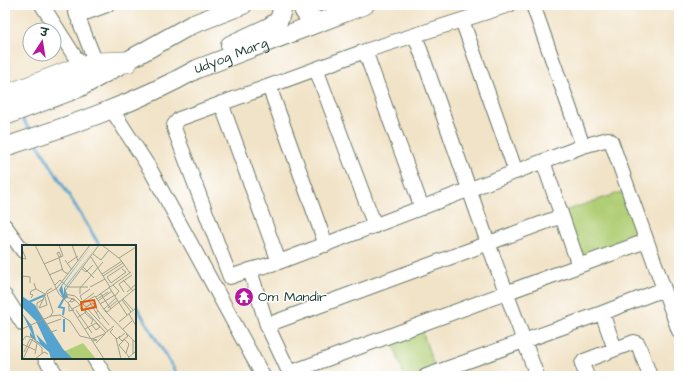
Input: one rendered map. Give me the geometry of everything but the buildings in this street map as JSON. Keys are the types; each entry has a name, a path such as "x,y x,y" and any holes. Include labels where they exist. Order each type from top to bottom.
{"highway":[{"path":"5,96 127,62"}],"main road":[{"path":"127,62 191,25 242,5"},
{"path":"197,69 222,49 269,27 279,20 282,10 280,5"},
{"path":"303,5 307,16 321,22"},
{"name":"Udyog Marg","path":"5,147 107,112 179,79 197,69 365,5"},
{"path":"5,116 84,74"}],"street":[{"path":"42,5 84,74"},
{"path":"84,74 75,10 107,5"},
{"path":"509,5 365,51 179,119 174,125 174,128 230,277 279,262 326,245 543,161 583,146 608,139 611,141 679,332"},
{"path":"534,5 583,146"},
{"path":"462,20 516,172"},
{"path":"415,35 488,243 538,376"},
{"path":"365,51 422,208"},
{"path":"316,69 375,226"},
{"path":"269,86 326,245"},
{"path":"221,103 279,262"},
{"path":"107,112 150,169 264,376"},
{"path":"543,161 579,266"},
{"path":"267,325 562,216"},
{"path":"5,226 22,250"},
{"path":"250,270 267,325 290,375 507,292 646,241"},
{"path":"431,375 664,289"},
{"path":"5,296 22,322"},
{"path":"602,313 615,349"},
{"path":"587,376 582,364 584,361 634,342 638,343 650,376"},
{"path":"46,359 57,376"},
{"path":"95,359 105,376"}],"green space":[{"path":"628,190 645,240 582,262 564,211"},
{"path":"421,328 435,369 415,376 404,376 391,338"}],"waterway":[{"path":"22,117 31,133"},
{"path":"37,143 99,245"},
{"path":"136,306 178,376"}],"place":[{"name":"Om Mandir","path":"244,297"}]}
